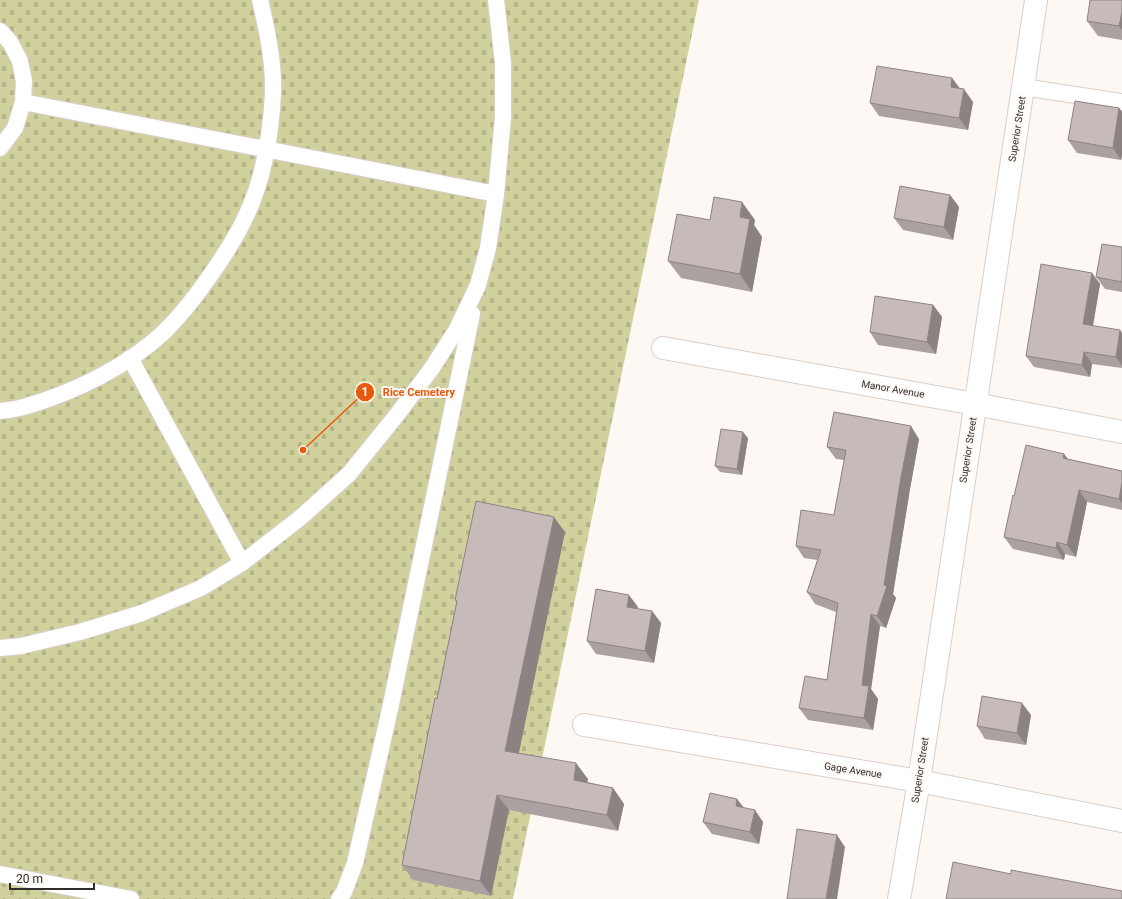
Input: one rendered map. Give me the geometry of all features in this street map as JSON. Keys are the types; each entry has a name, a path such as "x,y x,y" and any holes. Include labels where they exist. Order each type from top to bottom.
{"street":[{"name":"Superior Street","path":"899,899 919,781 1036,0"},
{"name":"Manor Avenue","path":"663,348 1122,432"},
{"name":"Gage Avenue","path":"584,725 919,781 1122,821"}],"lane":[{"path":"0,411 26,406 74,389 107,373 130,358 164,332 193,298 221,261 246,216 259,181 267,150 273,92 270,43 260,0"},
{"path":"338,899 344,892 355,863 359,847 390,709 478,285 488,248 496,194 503,117 502,63 496,0"},
{"path":"0,31 10,42 20,61 24,81 24,102 15,128 0,148"},
{"path":"1023,87 1122,102"},
{"path":"24,102 496,194"},
{"path":"0,648 21,646 80,632 142,613 201,588 242,563 300,518 349,474 396,416 432,368 458,329 478,285"},
{"path":"130,358 242,563"},
{"path":"0,874 131,899"}],"green space":[{"path":"0,0 699,0 513,899 0,899"}],"building":[{"path":"1090,0 1122,0 1122,12 1119,26 1087,21"},
{"path":"877,66 952,78 951,87 964,89 959,118 870,103"},
{"path":"1075,101 1119,108 1113,148 1068,140"},
{"path":"900,186 950,195 944,227 894,218"},
{"path":"714,197 742,202 740,217 750,219 740,274 668,261 677,214 710,220"},
{"path":"1102,244 1122,247 1122,282 1096,277"},
{"path":"1041,264 1092,273 1083,324 1120,330 1116,357 1084,352 1082,365 1026,356"},
{"path":"875,296 933,305 927,342 870,332"},
{"path":"834,412 911,426 901,477 884,585 887,586 877,616 871,614 862,685 869,686 864,718 799,708 805,676 827,680 838,603 807,592 821,550 796,546 801,510 834,515 846,450 827,447"},
{"path":"721,429 743,432 737,469 715,466"},
{"path":"1026,445 1064,454 1063,458 1122,471 1122,483 1119,499 1079,490 1067,545 1057,542 1056,548 1004,537"},
{"path":"476,501 554,517 505,751 576,763 574,780 613,788 607,815 497,795 480,881 402,865 435,698 437,699 457,601 455,600"},
{"path":"596,589 629,595 627,607 652,611 645,651 587,641"},
{"path":"982,696 1022,703 1017,733 977,726"},
{"path":"710,793 737,799 736,806 755,810 750,832 703,822"},
{"path":"797,829 837,835 826,899 787,899"},
{"path":"953,862 1011,874 1011,870 1122,891 1122,899 946,899"}],"place":[{"name":"Rice Cemetery","path":"303,450"}]}
